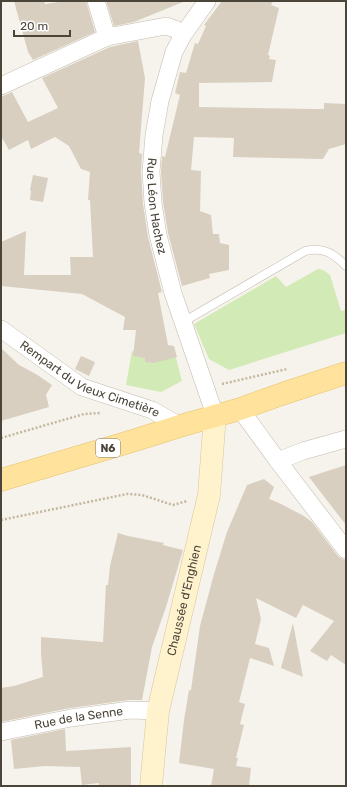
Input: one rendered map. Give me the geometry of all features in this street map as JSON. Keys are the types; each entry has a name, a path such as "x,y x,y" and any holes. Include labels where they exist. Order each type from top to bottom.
{"main road":[{"name":"N6","path":"1,480 215,415 240,409 346,373"},
{"name":"Chaussée d'Enghien","path":"151,786 158,711 209,495 215,415"}],"street":[{"path":"96,1 106,37"},
{"name":"Rue Léon Hachez","path":"207,1 183,35 174,52 160,101 154,135 151,172 153,203 158,235 173,293 215,415"},
{"path":"1,86 106,37 166,26 175,29 183,35"},
{"name":"Rempart du Vieux Cimetière","path":"1,329 82,387 152,410 180,426"},
{"path":"240,409 346,550"},
{"path":"278,461 303,451 346,439"},
{"name":"Rue de la Senne","path":"1,732 71,718 130,710 158,711"}],"lane":[{"path":"183,322 305,251 324,250 332,253 346,266"}],"path":[{"path":"219,385 294,368"},
{"path":"1,438 84,414 105,413"},
{"path":"1,520 126,494 142,495 173,505 209,495"}],"green space":[{"path":"318,269 323,270 330,275 341,311 346,310 346,333 229,370 209,359 194,324 276,276 286,287"},
{"path":"132,351 163,356 175,354 182,381 161,392 126,385"}],"building":[{"path":"14,1 44,1 45,4 65,1 86,1 95,32 33,60 28,52"},
{"path":"106,1 183,2 134,22 114,26"},
{"path":"222,1 273,1 271,5 279,8 268,55 270,56 269,59 276,60 272,82 199,83 199,107 324,109 324,103 346,104 346,144 329,149 323,159 233,157 234,138 194,137 191,170 201,171 200,211 211,215 213,234 219,234 220,243 229,245 229,270 209,274 210,278 182,286 168,233 163,202 161,172 162,156 165,157 180,95 175,93 180,72 186,73 195,43 198,44 206,26 204,25"},
{"path":"138,41 145,78 139,153 142,154 141,173 143,204 148,237 162,292 158,293 168,345 174,346 177,357 154,363 145,362 145,358 133,356 136,330 123,330 125,317 82,294 1,286 1,242 26,231 24,275 71,275 70,257 93,257 90,200 88,200 90,172 81,169 69,146 55,137 31,149 28,140 9,150 1,136 1,97 12,92 28,122 58,108 42,78 110,47"},
{"path":"33,175 48,178 43,202 30,200"},
{"path":"1,348 19,365 52,385 46,395 49,407 1,421"},
{"path":"81,356 95,362 89,376 75,369"},
{"path":"346,465 346,525 309,477"},
{"path":"264,479 274,487 269,499 304,516 312,522 338,556 346,560 346,665 331,655 327,661 310,651 334,621 303,605 296,618 256,598 261,619 255,644 269,648 274,666 250,658 239,702 245,704 240,724 244,725 236,758 238,758 236,766 251,768 249,786 211,786 214,769 179,763 184,720 189,690 191,690 200,626 227,532 247,485"},
{"path":"118,533 164,543 163,545 183,550 152,647 142,700 129,700 70,708 1,722 1,688 14,686 43,677 41,637 103,642 106,585 108,585 110,566"},
{"path":"293,623 303,677 281,668"},
{"path":"65,729 66,751 131,747 131,786 99,786 99,783 82,785 80,767 45,766 14,769 11,740"}]}
